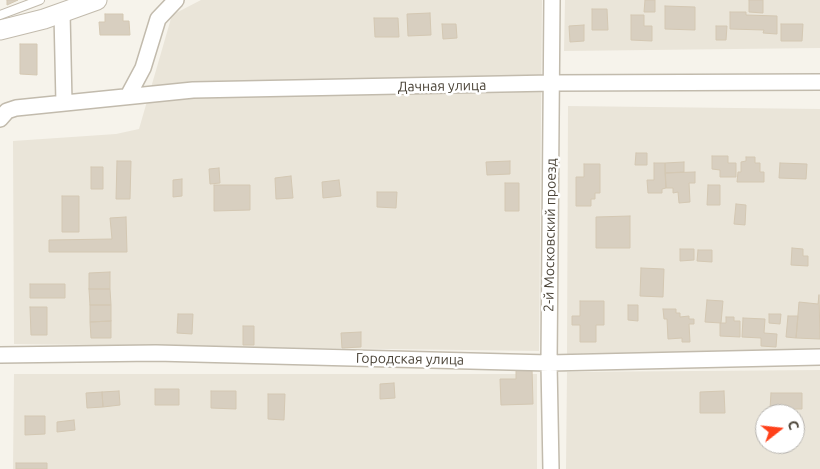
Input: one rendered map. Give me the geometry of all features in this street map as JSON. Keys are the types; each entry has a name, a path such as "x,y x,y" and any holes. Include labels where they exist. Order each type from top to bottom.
{"street":[{"path":"1,22 62,6 97,0"},
{"path":"128,96 146,60 158,19 176,0"},
{"name":"2-й Московский проезд","path":"551,469 549,363 552,0"},
{"path":"62,6 64,103"},
{"name":"Дачная улица","path":"0,119 7,111 16,108 216,89 552,83 820,82"},
{"name":"Городская улица","path":"0,355 156,353 549,363 820,357"}],"lane":[{"path":"1,22 40,0"}],"shaded area":[{"path":"201,0 542,0 539,351 14,344 13,141 116,134 139,129 172,15"},
{"path":"565,0 820,0 820,48 564,51"},
{"path":"568,106 820,109 820,350 567,354"},
{"path":"820,370 820,469 566,469 567,372"},
{"path":"14,374 537,374 537,469 13,469"}],"building":[{"path":"7,0 18,0 7,5"},
{"path":"645,0 655,0 655,12 644,12"},
{"path":"749,0 763,0 763,13 749,12"},
{"path":"665,6 695,7 695,30 665,29"},
{"path":"592,9 607,9 608,30 592,30"},
{"path":"730,12 746,12 746,15 777,16 777,34 763,33 764,30 730,29"},
{"path":"430,13 431,35 408,36 407,14"},
{"path":"105,14 123,14 123,21 129,21 130,35 100,35 99,22 105,22"},
{"path":"631,15 644,15 644,26 652,26 652,41 631,40"},
{"path":"374,18 398,18 399,37 375,37"},
{"path":"442,24 456,24 457,38 443,39"},
{"path":"781,24 803,24 802,41 781,41"},
{"path":"584,25 584,41 570,42 569,26"},
{"path":"716,26 727,26 726,40 716,40"},
{"path":"20,44 37,44 37,75 20,74"},
{"path":"636,153 647,153 647,165 635,165"},
{"path":"712,156 728,156 728,163 736,163 736,177 720,177 720,170 712,169"},
{"path":"746,157 755,157 755,163 760,163 760,172 764,172 764,182 737,182 738,172 741,172 741,162 746,161"},
{"path":"117,161 131,161 130,199 116,199"},
{"path":"510,161 510,174 487,175 486,162"},
{"path":"684,162 684,172 665,173 665,163"},
{"path":"654,163 665,163 666,188 662,189 662,193 648,193 647,180 654,180"},
{"path":"780,163 807,164 806,179 779,178"},
{"path":"584,164 600,164 600,193 595,193 595,199 591,199 591,206 576,206 576,177 584,177"},
{"path":"91,167 103,167 103,189 91,189"},
{"path":"219,168 220,183 210,184 209,169"},
{"path":"695,172 695,183 689,183 690,202 679,203 678,192 673,193 673,188 666,188 665,173"},
{"path":"291,176 293,198 276,199 275,178"},
{"path":"182,179 182,196 173,197 173,180"},
{"path":"339,180 341,196 323,198 322,182"},
{"path":"505,183 519,183 519,211 505,211"},
{"path":"214,185 250,185 250,210 214,211"},
{"path":"708,185 720,185 720,205 707,205"},
{"path":"377,192 397,192 396,208 377,207"},
{"path":"62,196 79,196 79,232 62,232"},
{"path":"736,204 746,205 745,225 734,224"},
{"path":"630,216 630,248 596,248 596,217"},
{"path":"126,217 127,252 49,252 49,240 112,239 110,218"},
{"path":"792,248 803,249 803,256 808,256 808,266 791,265"},
{"path":"680,249 694,249 694,260 680,261"},
{"path":"698,250 712,250 712,262 697,261"},
{"path":"641,268 664,269 663,297 640,296"},
{"path":"110,272 110,289 89,289 89,273"},
{"path":"30,284 65,284 65,298 30,298"},
{"path":"89,289 110,289 111,305 90,305"},
{"path":"819,295 820,339 796,338 799,302 818,304"},
{"path":"707,300 723,301 721,323 705,322"},
{"path":"580,301 604,301 604,325 596,325 596,342 580,342 580,325 572,325 572,316 580,316"},
{"path":"90,305 111,305 111,321 90,322"},
{"path":"628,305 638,305 638,321 628,320"},
{"path":"30,307 47,307 47,335 31,335"},
{"path":"663,309 676,309 676,313 680,313 680,317 689,316 689,319 694,319 694,324 689,324 690,342 682,342 682,338 668,339 667,319 664,319"},
{"path":"178,314 193,314 192,334 177,333"},
{"path":"769,314 781,314 780,324 769,323"},
{"path":"788,316 798,316 796,338 786,337"},
{"path":"726,317 734,317 734,321 740,321 740,337 720,336 720,323 726,323"},
{"path":"743,318 765,319 764,333 777,334 776,347 761,346 761,338 742,337"},
{"path":"111,321 111,338 91,338 90,322"},
{"path":"243,326 254,326 254,345 243,345"},
{"path":"361,332 361,347 342,348 341,333"},
{"path":"516,368 532,368 533,404 501,405 500,379 516,379"},
{"path":"394,383 395,398 380,399 380,384"},
{"path":"155,389 179,389 179,405 155,405"},
{"path":"119,391 120,405 103,407 102,392"},
{"path":"211,391 236,391 236,409 211,408"},
{"path":"724,391 725,413 700,413 700,392"},
{"path":"102,392 103,407 87,408 86,393"},
{"path":"771,393 802,393 802,404 770,404"},
{"path":"268,394 285,394 284,420 268,419"},
{"path":"25,416 45,416 45,434 25,435"},
{"path":"74,420 75,430 57,432 57,422"},
{"path":"16,463 47,463 47,469 16,469"}]}
